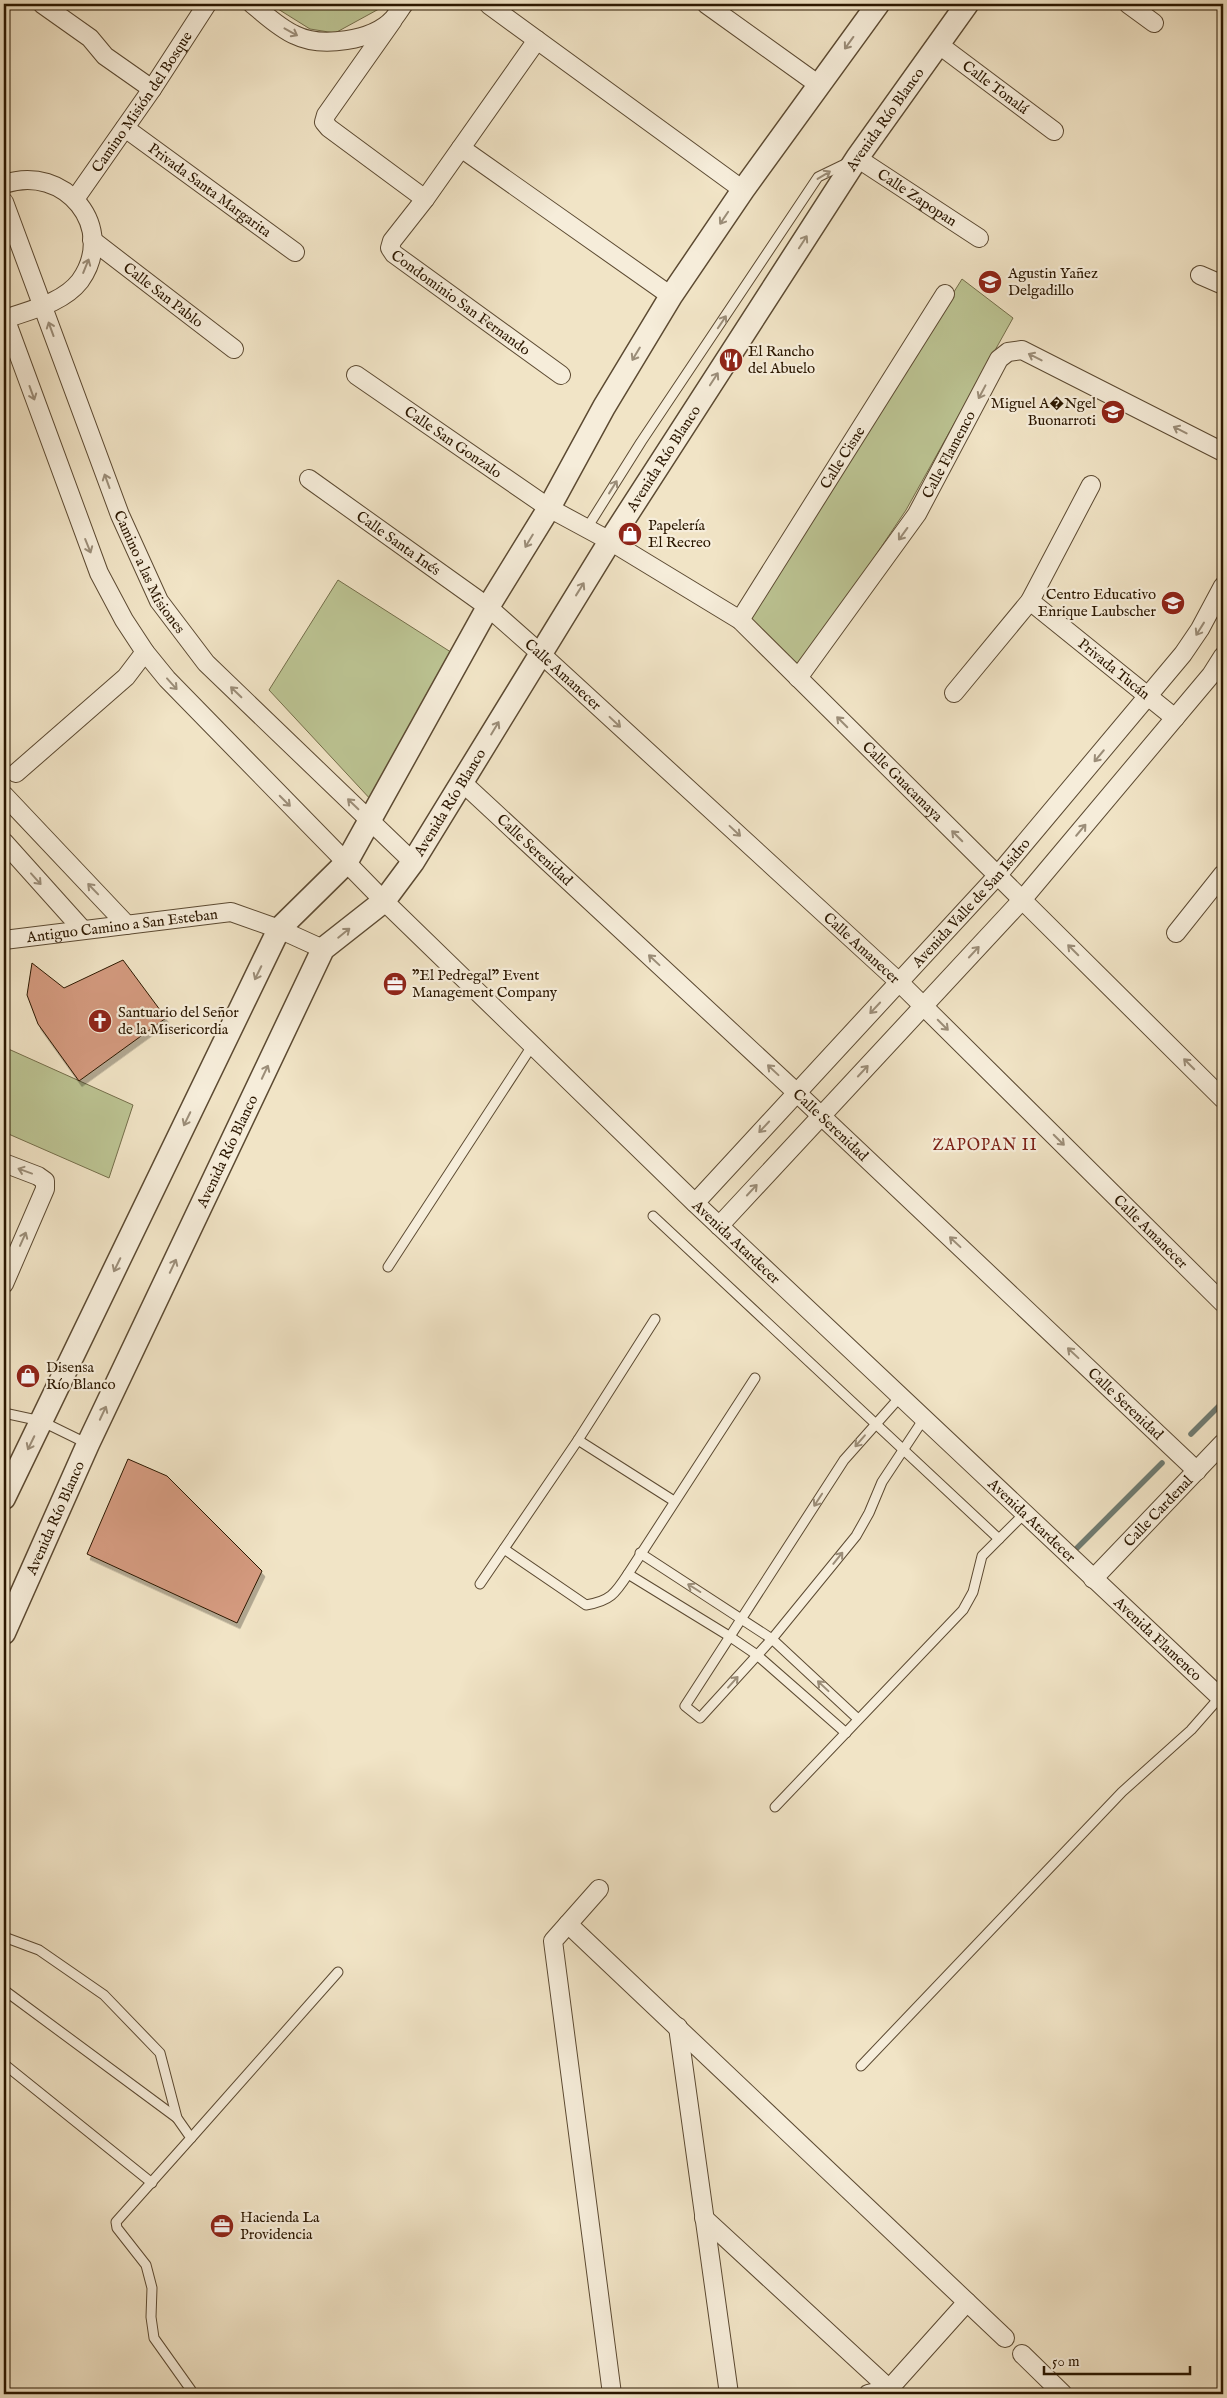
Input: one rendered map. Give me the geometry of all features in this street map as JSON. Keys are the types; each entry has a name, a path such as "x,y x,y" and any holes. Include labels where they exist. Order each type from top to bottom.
{"street":[{"path":"42,4 90,38 105,56 152,89"},
{"name":"Camino Misión del Bosque","path":"75,199 152,89 207,4"},
{"path":"252,4 296,36 324,42 355,38 383,27 393,20"},
{"path":"404,4 326,115 324,122 329,128 425,199"},
{"path":"706,4 819,85"},
{"path":"4,1496 279,929 346,863 488,608 549,508 604,407 671,296 743,190 878,4"},
{"name":"Avenida Río Blanco","path":"4,1633 88,1444 323,949 384,901 413,862 610,541 857,158 967,4"},
{"path":"1128,4 1154,24"},
{"path":"489,5 743,190"},
{"name":"Condominio San Fernando","path":"537,40 425,199 392,241 390,248 394,254 561,375"},
{"name":"Calle Tonalá","path":"938,44 1054,131"},
{"name":"Privada Santa Margarita","path":"125,128 296,252"},
{"path":"461,148 671,296"},
{"name":"Calle Zapopan","path":"857,158 979,238"},
{"path":"4,184 17,179 38,179 59,187 75,199 87,219 92,240 89,261 80,281 64,296 42,306 5,317 99,573 109,595 145,652 192,707 384,901"},
{"name":"Camino a las Misiones","path":"4,202 120,515 137,558 159,601 206,663 413,862"},
{"name":"Calle San Pablo","path":"92,240 234,349"},
{"path":"1200,275 1223,285"},
{"name":"Calle Cisne","path":"740,620 945,294"},
{"name":"Calle Flamenco","path":"798,678 917,514 999,359 1008,352 1022,350 1223,452"},
{"name":"Calle San Gonzalo","path":"356,374 549,508"},
{"name":"Calle Santa Inés","path":"309,479 488,608"},
{"path":"954,693 1030,601 1091,485"},
{"name":"Calle Guacamaya","path":"549,508 610,541 740,620 997,876 1223,1097"},
{"name":"Avenida Valle de San Isidro","path":"694,1203 997,876 1150,696 1196,636 1223,586"},
{"name":"Privada Tucán","path":"1030,601 1175,718"},
{"name":"Calle Amanecer","path":"488,608 540,653 899,982 1223,1303"},
{"path":"16,773 126,677 145,652"},
{"path":"719,1226 1022,900 1211,675 1223,656"},
{"name":"Calle Serenidad","path":"463,783 821,1115 1197,1471"},
{"path":"4,795 127,925"},
{"path":"4,842 82,930"},
{"path":"1176,933 1223,874"},
{"name":"Avenida Atardecer","path":"384,901 694,1203 1093,1579"},
{"name":"Antiguo Camino a San Esteban","path":"4,940 231,912 279,929 323,949"},
{"path":"4,1163 38,1176 45,1181 45,1190 4,1284"},
{"name":"Calle Cardenal","path":"1093,1579 1223,1443"},
{"name":"Avenida Flamenco","path":"1093,1579 1222,1698"},
{"path":"599,1889 553,1941 612,2394"},
{"path":"568,1924 1005,2338"},
{"path":"678,2027 729,2394"},
{"path":"704,2218 892,2392"},
{"path":"868,2394 892,2392 967,2302"},
{"path":"1022,2354 1055,2392"}],"lane":[{"path":"587,528 641,442 818,177 857,158"},
{"path":"388,1267 532,1046"},
{"path":"653,1216 1000,1539"},
{"path":"480,1584 578,1440 655,1319"},
{"path":"504,1548 586,1605 602,1602 615,1594 755,1378"},
{"path":"900,1397 844,1460 685,1706 700,1718 772,1639 856,1536 869,1513 882,1482 923,1420"},
{"path":"4,1413 41,1421 88,1444"},
{"path":"578,1440 674,1501"},
{"path":"775,1807 963,1610 973,1592 982,1556 1024,1514"},
{"path":"640,1553 772,1639 858,1719"},
{"path":"628,1574 729,1636 757,1656 846,1733"},
{"path":"861,2066 1122,1792 1191,1730 1222,1698"},
{"path":"4,1938 39,1950 111,2001 160,2053 178,2118 191,2138"},
{"path":"191,2390 154,2338 151,2317 152,2288 146,2265 117,2228 116,2222 121,2214 152,2183 338,1972"},
{"path":"4,1990 178,2118"},
{"path":"4,2064 152,2183"}],"green space":[{"path":"270,4 388,4 335,33 310,29"},
{"path":"962,279 1013,318 906,510 800,668 749,620"},
{"path":"338,580 457,656 373,802 269,690"},
{"path":"4,1047 133,1105 109,1178 4,1132"}],"building":[{"name":"Santuario del Señor de la Misericordia","path":"123,960 166,1018 79,1081 38,1024 27,995 32,963 64,988"},
{"path":"128,1459 167,1476 262,1571 237,1623 87,1554"}],"waterway":[{"path":"1191,1434 1223,1402"},
{"path":"1077,1548 1162,1463"}],"place":[{"name":"Agustin Yañez Delgadillo","path":"990,282"},
{"name":"El Rancho del Abuelo","path":"731,360"},
{"name":"Miguel A�Ngel Buonarroti","path":"1113,412"},
{"name":"Papelería El Recreo","path":"630,534"},
{"name":"Centro Educativo Enrique Laubscher","path":"1173,603"},
{"name":"\"El Pedregal\" Event Management Company","path":"395,984"},
{"name":"Santuario del Señor de la Misericordia","path":"100,1021"},
{"name":"Disensa Río Blanco","path":"28,1376"},
{"name":"Hacienda La Providencia","path":"222,2226"}],"district":[{"name":"ZAPOPAN II","path":"985,1144"}]}
